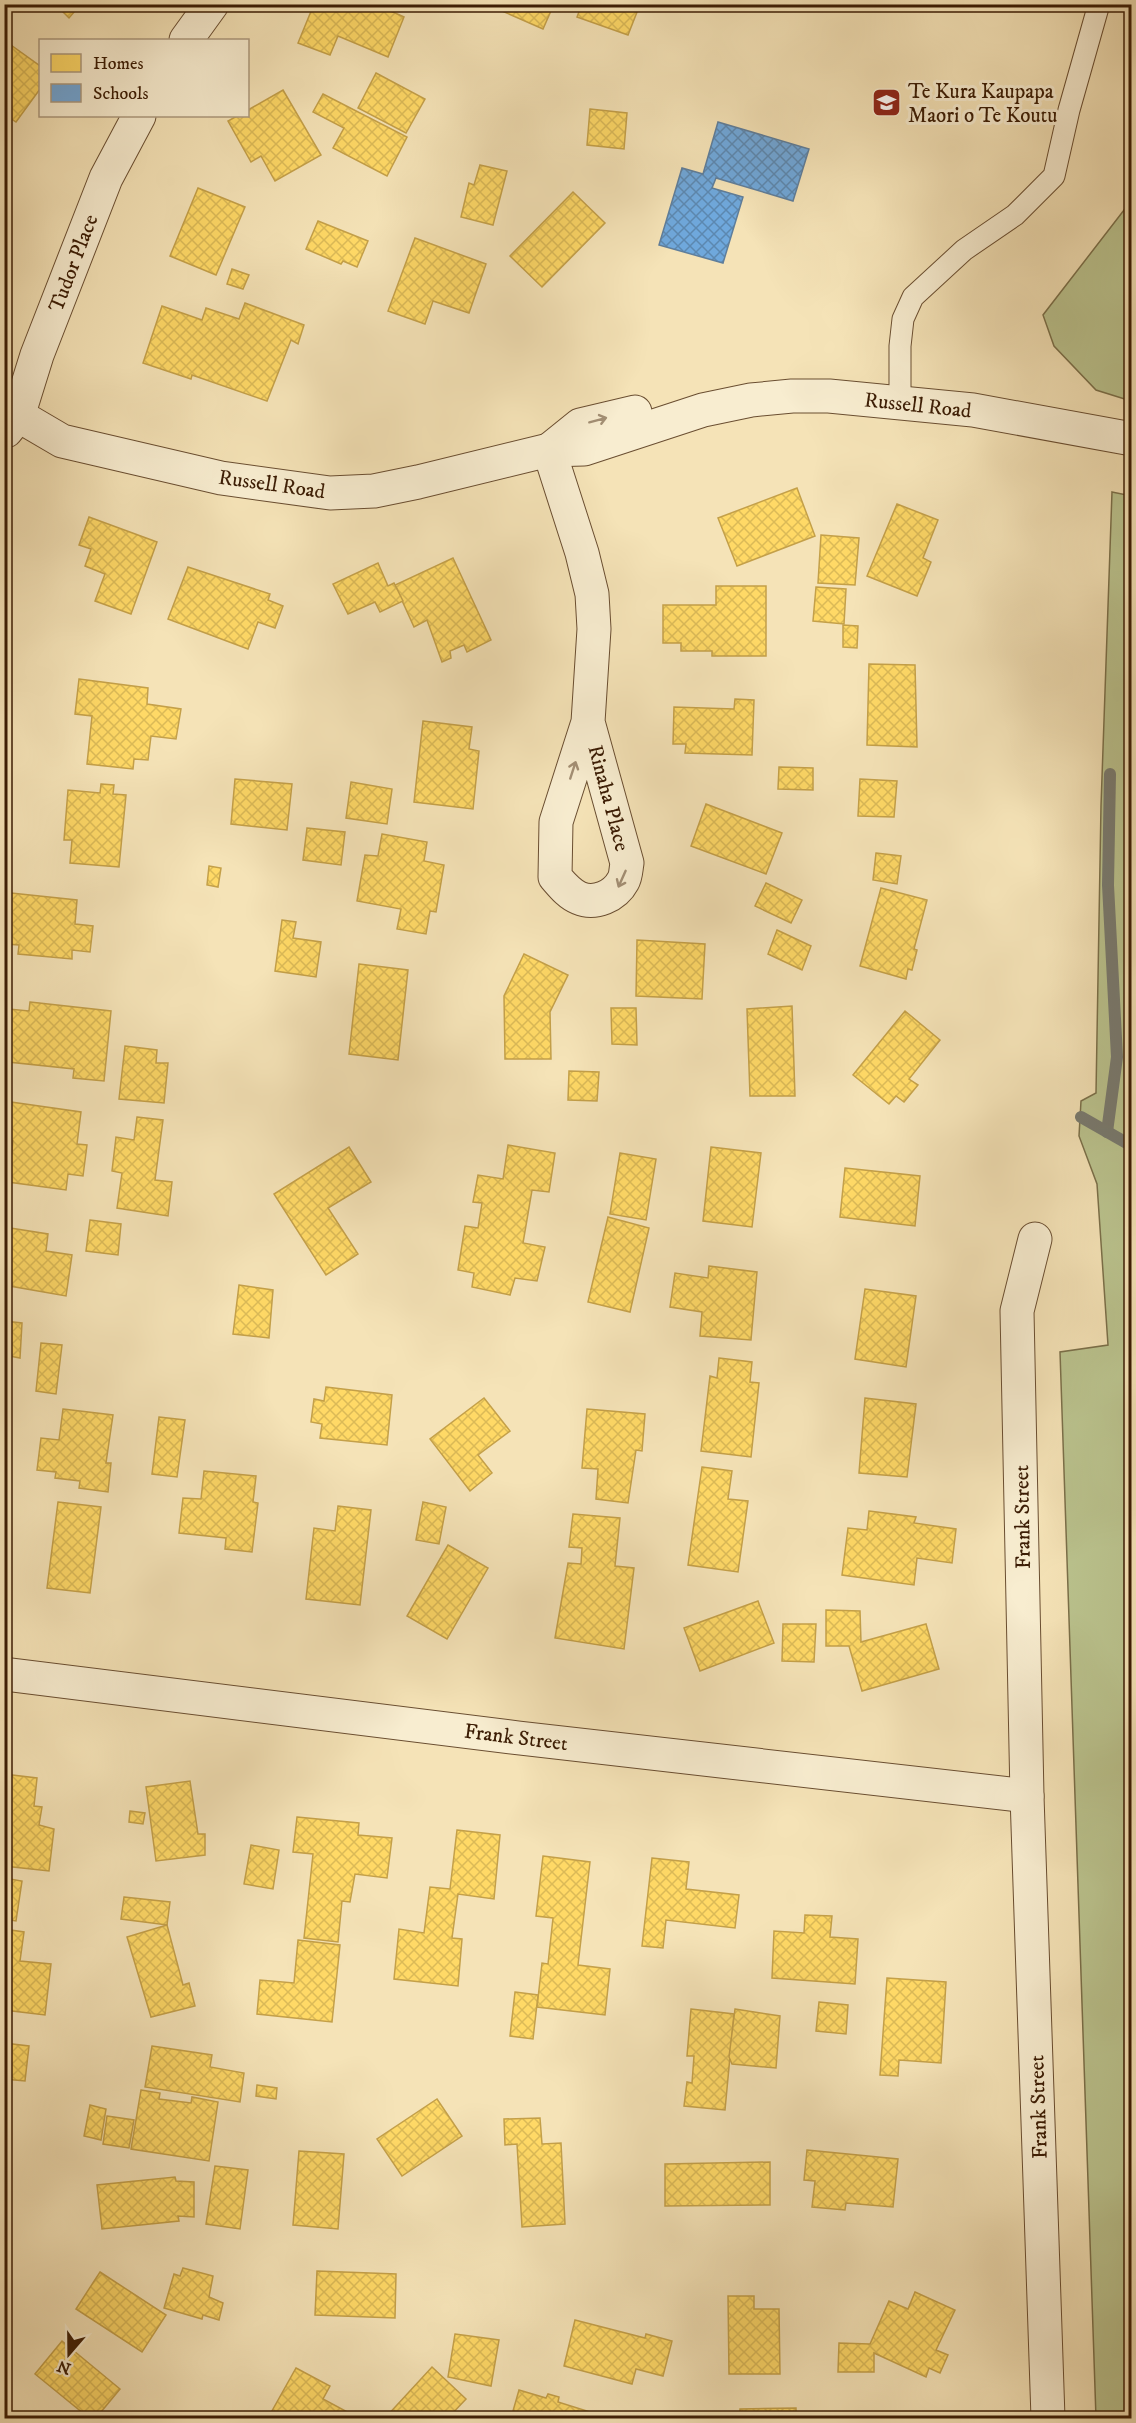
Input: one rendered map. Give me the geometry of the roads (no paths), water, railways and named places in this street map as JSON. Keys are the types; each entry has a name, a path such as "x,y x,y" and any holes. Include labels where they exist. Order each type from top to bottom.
{"street":[{"path":"187,39 212,4"},
{"name":"Tudor Place","path":"9,418 37,355 106,178 138,117"},
{"name":"Russell Road","path":"9,418 62,441 221,478 330,493 374,490 418,482 549,450 584,449 703,410 751,400 792,396 829,396 973,410 1131,439"},
{"name":"Rinaha Place","path":"549,450 582,553 592,594 594,629 588,722"},
{"name":"Frank Street","path":"1035,1239 1017,1311 1027,1796 1048,2418"},
{"name":"Frank Street","path":"4,1674 519,1738 1027,1796"}],"lane":[{"path":"900,402 900,346 903,319 914,297 964,250 1015,215 1054,176 1069,110 1099,4"}],"waterway":[{"path":"1107,1132 1117,1057 1108,885 1110,774"},
{"path":"1081,1117 1132,1146"}],"place":[{"name":"Te Kura Kaupapa Maori o Te Koutu","path":"887,103"}]}
